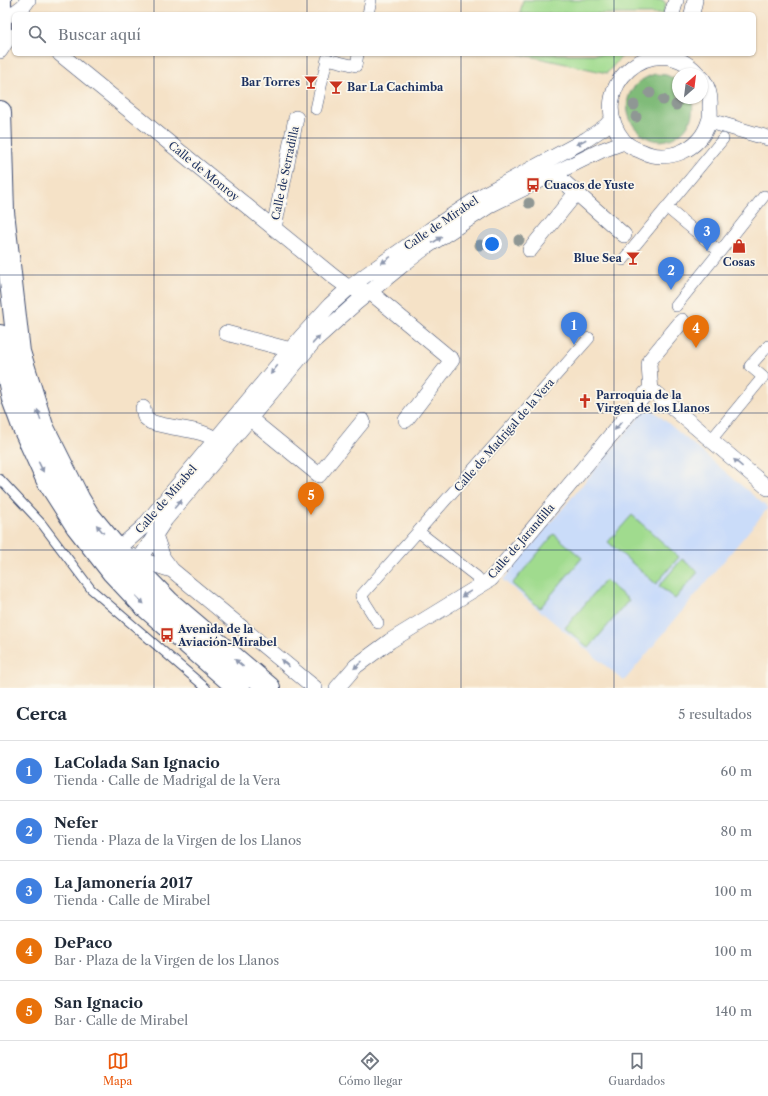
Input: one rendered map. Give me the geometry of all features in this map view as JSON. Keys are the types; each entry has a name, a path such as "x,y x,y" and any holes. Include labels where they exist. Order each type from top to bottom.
{"main road":[{"path":"0,0 0,30"},
{"path":"0,112 3,212 19,352 42,426 68,480 88,515 118,550 140,569 175,608 269,688"},
{"path":"0,336 14,399 23,426 46,479 77,526 113,572 143,604 239,688"}],"street":[{"path":"368,12 371,0"},
{"path":"692,12 695,0"},
{"path":"16,12 27,6"},
{"path":"0,16 12,14"},
{"path":"0,16 12,25"},
{"path":"0,50 7,40 12,37"},
{"name":"Calle de Monroy","path":"62,56 349,288"},
{"path":"316,109 328,59 356,66 358,56"},
{"path":"657,56 645,59 633,65 618,81 612,97 612,119 616,130 624,142 650,156 672,156 691,148 704,134 710,121 711,97 708,91"},
{"path":"667,56 683,58 693,68"},
{"name":"Calle de Serradilla","path":"274,228 296,118"},
{"name":"Calle de Mirabel","path":"245,415 291,350 330,305 349,288 448,217 484,195 587,139 606,126 612,119"},
{"path":"710,121 768,138"},
{"path":"623,260 723,139"},
{"name":"Calle de Mirabel","path":"140,569 144,552 155,535 222,443 245,415 316,339 370,292 426,247 492,204 600,151 624,142"},
{"path":"537,166 554,173 624,235"},
{"path":"530,250 576,193"},
{"path":"676,306 767,193"},
{"path":"666,207 718,253"},
{"path":"349,288 370,292 452,360 406,420"},
{"path":"682,321 650,360 647,394 654,392 768,488"},
{"path":"226,333 291,350"},
{"name":"Calle de Madrigal de la Vera","path":"378,623 361,596 589,338"},
{"path":"711,440 763,377 750,366 768,346"},
{"name":"Calle de Jarandilla","path":"337,688 356,666 390,641 491,578 647,394"},
{"path":"143,408 145,417 151,422 205,433 222,443"},
{"path":"245,415 318,475 363,421"},
{"name":"Calle de Mirabel","path":"118,550 143,528 222,443"},
{"path":"419,532 477,577"},
{"path":"155,535 163,558 172,570 315,688"},
{"path":"118,550 114,557 113,572 140,569 172,570"}],"lane":[{"path":"0,479 42,524 91,588 206,688"}],"shaded area":[{"path":"648,406 768,508 624,681 503,580"}],"green space":[{"path":"523,0 663,0 666,4 664,12 520,12"},
{"path":"529,56 623,56 607,73"},
{"path":"655,74 666,75 672,78 672,104 693,104 690,121 682,132 667,140 653,140 641,133 632,122 628,109 629,95 638,83"},
{"path":"632,515 679,557 656,584 608,542"},
{"path":"554,534 582,558 540,608 512,584"},
{"path":"682,559 698,572 675,599 659,586"},
{"path":"605,580 629,600 589,648 565,628"}],"place":[{"name":"Bar Torres","path":"311,82"},
{"name":"Bar La Cachimba","path":"336,87"},
{"name":"Cuacos de Yuste","path":"533,185"},
{"name":"Cosas","path":"739,246"},
{"name":"La Jamonería 2017","path":"707,251"},
{"name":"Blue Sea","path":"633,258"},
{"name":"Nefer","path":"671,290"},
{"name":"LaColada San Ignacio","path":"574,345"},
{"name":"DePaco","path":"696,348"},
{"name":"Parroquia de la Virgen de los Llanos","path":"585,401"},
{"name":"San Ignacio","path":"311,515"},
{"name":"Avenida de la Aviación-Mirabel","path":"167,635"}]}
